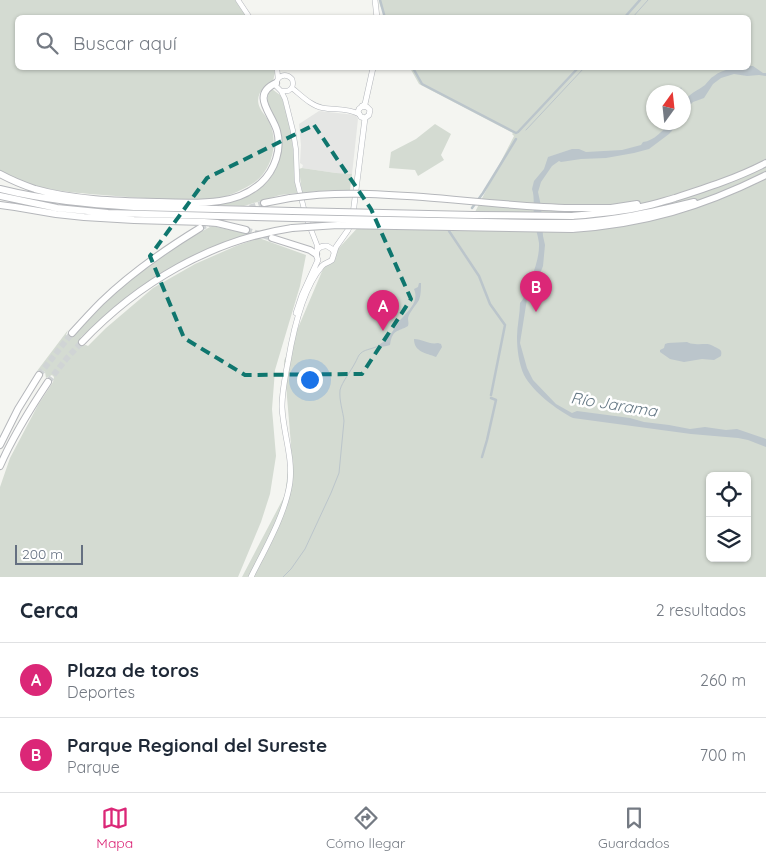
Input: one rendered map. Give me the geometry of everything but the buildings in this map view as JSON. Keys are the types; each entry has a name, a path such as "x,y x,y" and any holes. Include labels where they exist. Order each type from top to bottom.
{"highway":[{"path":"0,174 36,189 83,197 184,203 209,202 232,198 245,193 262,182 275,161 278,146 277,132 263,101 265,92 279,79"},
{"path":"82,342 96,327 148,286 206,252 237,240 292,228 338,225 572,219 641,208 725,182 766,164"},
{"path":"0,196 57,208 108,213 474,215 572,219 614,225 644,220 717,198 766,175"},
{"path":"0,178 35,193 59,200"},
{"path":"0,189 86,204 293,214"},
{"path":"264,203 332,193 389,194 531,206 572,219"},
{"path":"0,204 33,204"},
{"path":"0,204 84,217 204,222 246,230"},
{"path":"72,334 100,303 131,275 163,251 200,228"},
{"path":"272,238 310,250 317,255"},
{"path":"0,444 18,409 40,375"},
{"path":"0,466 28,412 48,382"},
{"path":"0,471 8,448"}],"main road":[{"path":"373,0 375,15"},
{"path":"249,577 278,514 285,489 287,463 280,414 280,391 294,318 317,255 325,246 334,243 346,226 362,112 373,70"},
{"path":"249,577 277,522 287,496 290,466 282,409 284,382 291,345 305,296 324,264 329,263 334,257 334,252 348,230 351,221 355,204 363,126 362,112"},
{"path":"325,246 334,252"},
{"path":"317,255 324,264"}],"street":[{"path":"238,0 248,15"},
{"path":"277,70 279,79 277,88 284,92"},
{"path":"279,79 287,76 292,79 292,88"},
{"path":"292,88 322,108 362,112"},
{"path":"284,92 292,88"},
{"path":"284,92 296,145 296,173 299,191 310,229 315,237 325,246"},
{"path":"315,237 317,255"}],"highlighted area":[{"path":"314,125 371,209 411,299 362,374 245,375 184,338 150,256 207,178"}],"shaded area":[{"path":"0,0 235,0 246,15 15,15 15,70 274,70 273,81 260,92 258,99 258,104 273,132 272,156 261,177 238,192 220,198 200,200 90,194 37,186 0,171"},
{"path":"379,0 766,0 766,577 242,577 285,495 291,445 284,361 326,262 362,223 475,212 514,136 513,133 419,84 411,70 751,70 751,15 385,15"},
{"path":"751,66 766,73 766,76 734,74 721,78 713,84 704,98 691,104 691,94 713,77 726,70 751,70"},
{"path":"272,89 282,98 289,124 297,193 280,195 244,206 212,205 247,197 264,185 275,170 281,152 281,134 267,97 268,92"},
{"path":"319,111 356,115 358,119 352,174 302,168 303,165 300,163 299,124"},
{"path":"435,124 451,134 441,155 444,160 418,176 415,170 389,168 391,152 416,139"},
{"path":"663,130 673,130 649,149 606,158 559,161 552,166 541,182 538,192 545,245 543,266 537,282 530,290 527,299 520,343 527,368 533,380 556,404 572,413 577,411 630,418 690,429 705,427 726,430 737,429 766,439 766,447 738,438 691,434 573,418 553,405 533,388 524,375 521,366 517,337 520,303 534,272 539,250 539,240 534,220 532,189 534,181 544,169 548,157 572,149 586,152 622,150 641,145"},
{"path":"299,169 352,174 350,190 302,193"},
{"path":"212,226 249,234 201,252 159,276 119,305 81,337 78,346 88,346 153,288 195,264 236,246 259,238 306,255 300,286 275,370 272,409 276,456 270,494 261,522 238,577 0,577 0,487 10,458 38,405 53,382 54,377 52,375 46,378 45,372 42,370 37,371 68,330 66,335 69,338 74,336 104,304 138,274 174,248"},
{"path":"419,283 421,283 420,298 408,318 408,326 398,330 392,336 390,345 376,347 387,338 411,308 415,301 414,289 418,287"},
{"path":"414,339 438,343 442,347 436,357 418,349"},
{"path":"687,342 712,345 721,350 721,356 714,360 702,359 684,362 670,359 660,352 665,344"}],"waterway":[{"path":"380,0 384,15"},
{"path":"627,15 640,0"},
{"path":"635,15 648,0"},
{"path":"414,70 422,84 516,133 576,70"},
{"path":"526,130 582,70"},
{"path":"472,208 516,139"},
{"path":"450,230 479,276 490,304 505,325 491,395"},
{"path":"283,577 305,549 339,473 344,421 340,398 341,387 360,354 376,347"},
{"path":"482,457 496,400 491,398"}],"tunnel":[{"path":"200,228 231,214 264,203"},
{"path":"246,230 272,238"},
{"path":"39,375 72,333"},
{"path":"48,382 82,342"}],"place":[{"name":"Parque Regional del Sureste","path":"536,312"},
{"name":"Plaza de toros","path":"383,331"}],"water label":[{"name":"Río Jarama","path":"614,404"}]}
